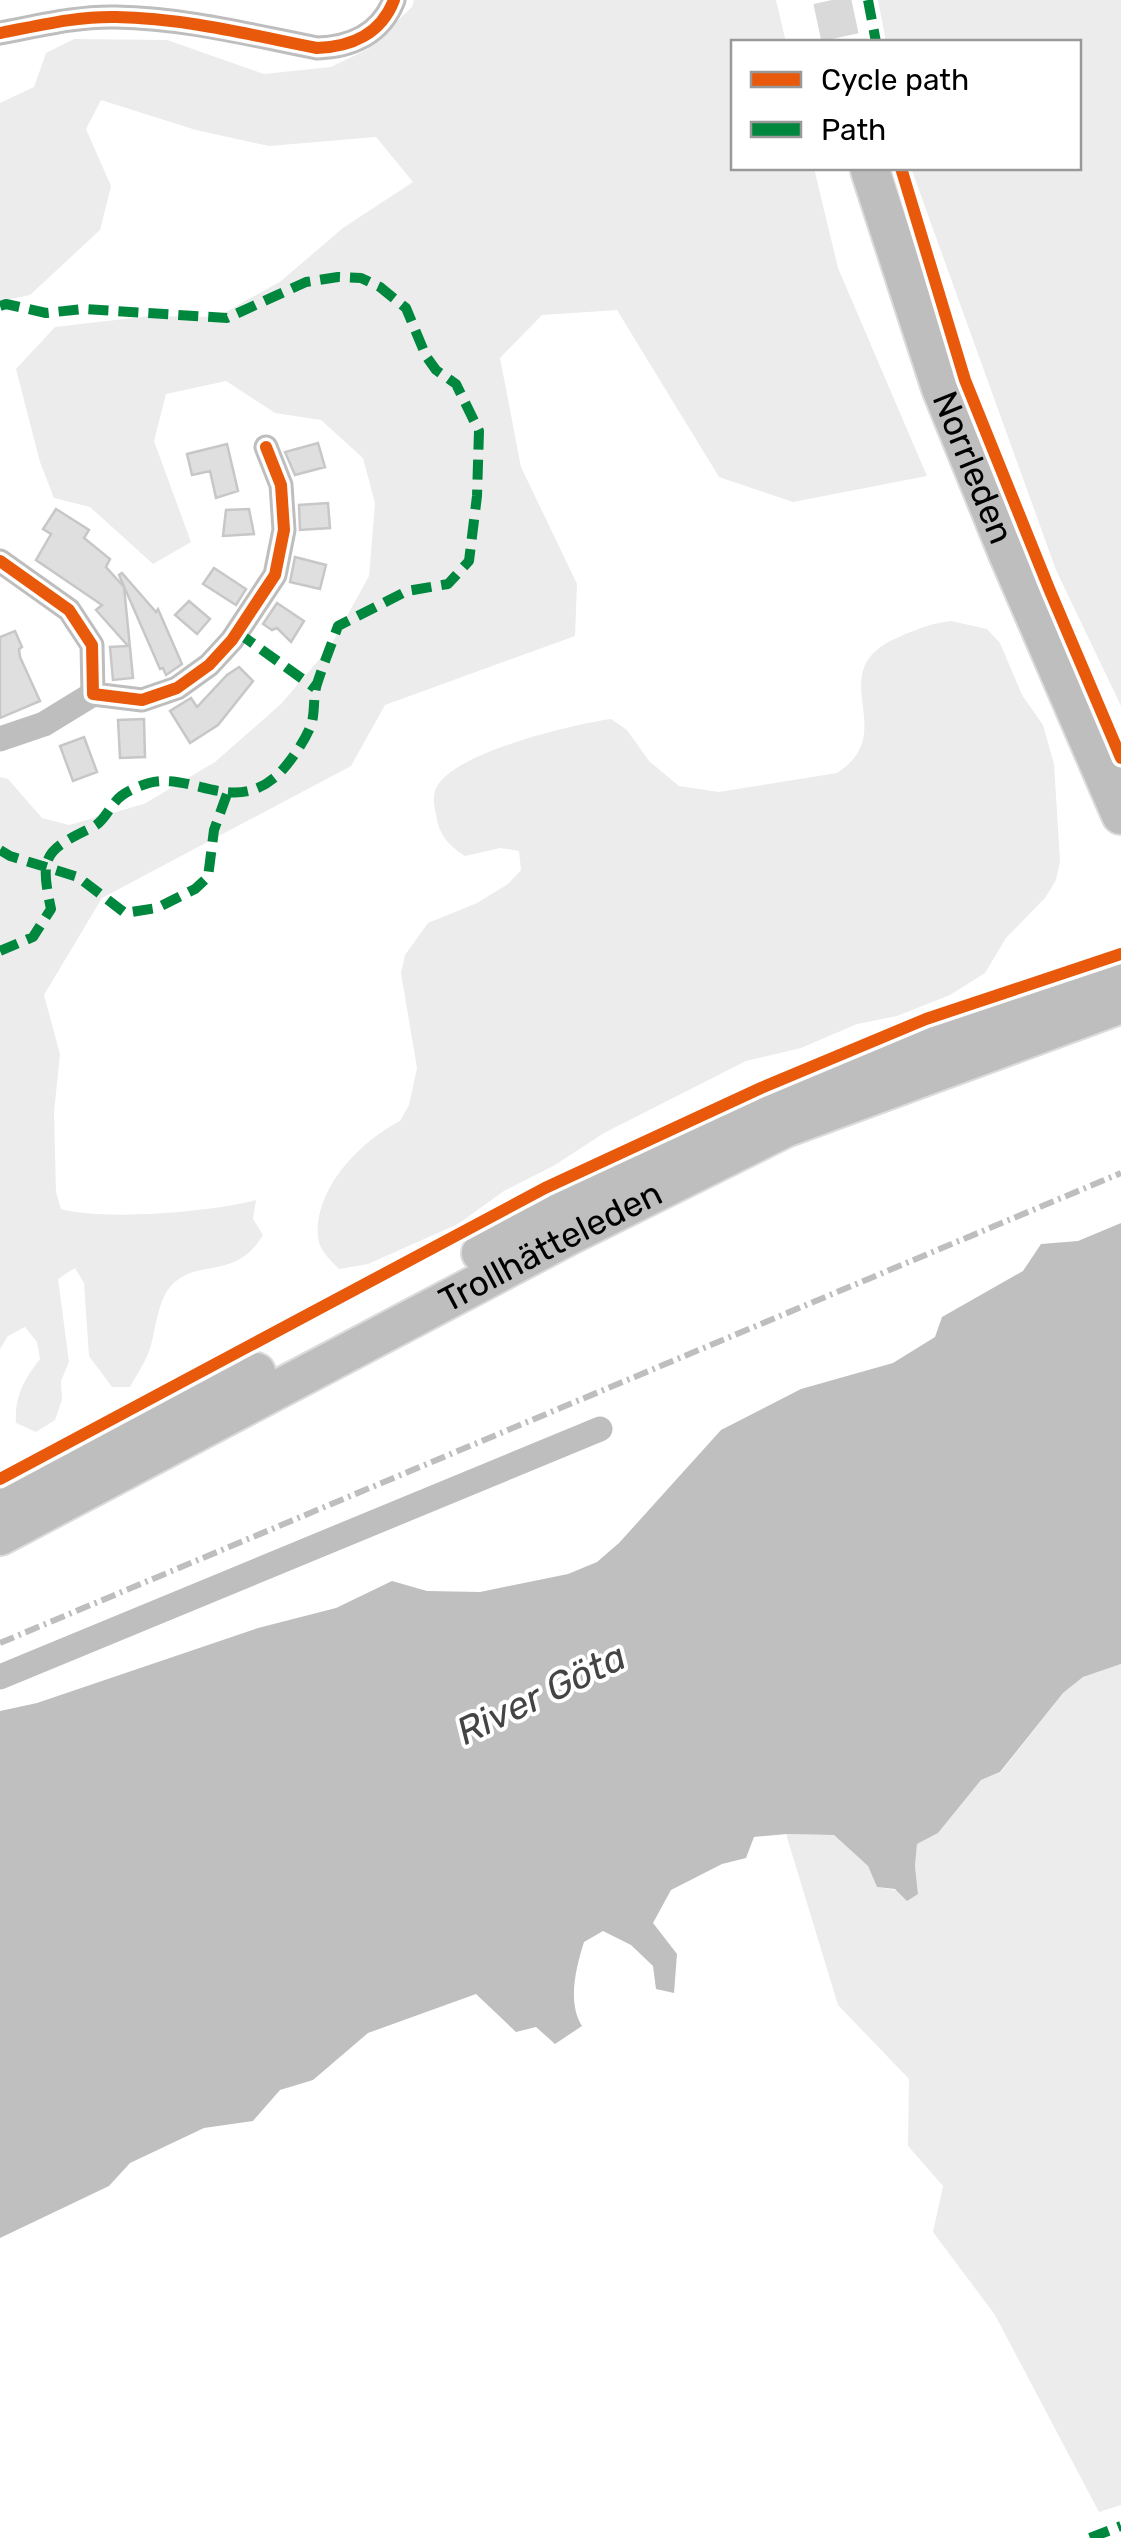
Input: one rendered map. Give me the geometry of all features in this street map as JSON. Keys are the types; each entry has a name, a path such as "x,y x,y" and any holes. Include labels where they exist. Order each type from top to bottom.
{"highway":[{"name":"Norrleden","path":"870,170 942,388 1121,814"},
{"name":"Trollhätteleden","path":"0,1502 267,1367 766,1103 1121,974"},
{"name":"Trollhätteleden","path":"0,1536 570,1235 785,1128 1121,1004"}],"street":[{"path":"0,33 74,19 133,18 336,48 366,36 388,14 394,0"},
{"path":"0,739 44,724 93,694 142,700 177,688 209,665 232,640 276,575 284,530 281,485 266,447"},
{"path":"0,560 68,610 92,645 93,694"},
{"path":"0,1677 600,1429"}],"shaded area":[{"path":"414,0 776,0 786,40 731,40 731,170 814,170 838,268 927,476 793,502 719,477 617,310 542,315 500,358 521,467 577,584 575,636 385,705 351,766 102,898 44,995 60,1054 54,1112 56,1192 61,1209 80,1213 158,1214 256,1200 253,1219 263,1235 241,1258 193,1272 171,1286 160,1306 147,1356 130,1387 112,1387 89,1356 84,1283 75,1268 58,1279 69,1362 61,1381 62,1400 55,1420 36,1432 16,1423 16,1414 21,1389 40,1359 37,1342 25,1327 8,1336 0,1349 0,777 8,779 42,818 69,825 144,804 215,762 281,704 330,647 369,576 375,503 363,458 321,420 275,413 226,381 166,394 154,441 191,542 153,564 90,507 54,498 40,462 16,369 55,327 150,316 217,317 281,281 343,228 413,182 376,137 269,146 196,130 101,100 86,129 111,186 100,230 30,295 0,301 0,103 34,87 46,53 74,39 167,40 264,74 331,67 368,49 412,7"},
{"path":"878,0 1121,0 1121,706 1056,570 912,170 1081,170 1081,40 886,40"},
{"path":"951,621 987,629 1000,643 1022,695 1043,725 1054,764 1060,861 1056,880 1045,898 1006,938 985,973 950,995 897,1016 857,1024 801,1048 746,1061 604,1133 555,1165 504,1191 458,1224 368,1264 339,1269 319,1242 324,1201 356,1154 400,1121 409,1105 417,1068 401,973 405,955 428,923 477,903 508,884 521,870 519,851 500,848 465,856 445,839 434,799 445,777 462,764 514,743 611,719 627,730 649,761 679,786 719,792 837,773 855,756 863,739 861,684 864,667 876,651 912,631"},
{"path":"1121,1664 1121,2505 1099,2512 995,2315 933,2232 943,2186 908,2146 909,2079 838,2005 786,1834 834,1835 868,1866 877,1887 918,1894 917,1844 938,1833 981,1780 1001,1772 1063,1693 1083,1677"}],"water":[{"name":"River Göta","path":"1121,1223 1121,1664 1083,1677 1063,1693 1000,1772 981,1780 938,1833 917,1844 918,1894 907,1901 895,1889 877,1887 868,1866 834,1835 754,1837 746,1858 722,1864 671,1890 653,1923 677,1954 674,1993 656,1989 653,1966 631,1945 603,1931 584,1942 578,1963 574,1996 582,2026 555,2044 536,2027 516,2032 476,1994 368,2033 313,2080 280,2090 253,2121 204,2128 130,2163 109,2186 0,2238 0,1711 37,1703 258,1628 336,1608 392,1581 427,1591 480,1592 568,1574 597,1562 619,1543 721,1430 801,1389 893,1363 935,1337 942,1317 1023,1271 1041,1244 1078,1241"}],"building":[{"path":"318,443 325,467 295,475 285,452"},
{"path":"227,444 238,491 216,498 210,471 192,475 187,454"},
{"path":"328,503 330,528 300,530 299,505"},
{"path":"56,509 89,530 84,538 110,559 106,567 124,587 133,678 113,680 110,647 128,646 96,610 102,605 36,560 51,534 43,529"},
{"path":"249,509 254,534 223,536 226,510"},
{"path":"295,557 326,565 320,589 290,582"},
{"path":"214,568 246,589 236,605 203,584"},
{"path":"122,573 156,612 158,609 182,664 166,675 119,575"},
{"path":"189,601 210,619 197,634 175,615"},
{"path":"277,603 304,621 291,642 277,628 272,630 263,624"},
{"path":"15,631 22,647 20,657 40,701 0,718 0,637"},
{"path":"239,667 253,681 218,725 190,743 170,711 191,698 197,707"},
{"path":"144,719 145,757 120,758 118,720"},
{"path":"84,737 97,772 73,781 60,746"}],"tunnel":[{"path":"832,0 841,40"}],"railway":[{"path":"0,1643 1121,1173"}],"marked path":[{"path":"868,0 876,40"},
{"path":"0,306 46,313 83,309 227,318 306,282 361,278 380,287 406,308 426,356 436,370 456,384 479,431 469,561 448,584 407,591 338,626 317,684 310,728 279,773 258,788 243,792 165,781 127,792 99,823 54,850 46,867 51,909 33,937 0,951"},
{"path":"237,632 315,688"},
{"path":"0,850 78,877 125,913 157,908 195,889 208,877 214,830 227,794"},
{"path":"1090,2538 1121,2526"}],"cycle path":[{"path":"0,33 72,20 141,18 330,47 373,30 394,0"},
{"path":"902,170 965,380 1121,758"},
{"path":"0,561 69,610 92,645 93,694 142,700 177,688 209,665 232,640 275,575 284,530 281,485 266,447"},
{"path":"0,1479 545,1188 761,1088 926,1019 1121,954"}]}
